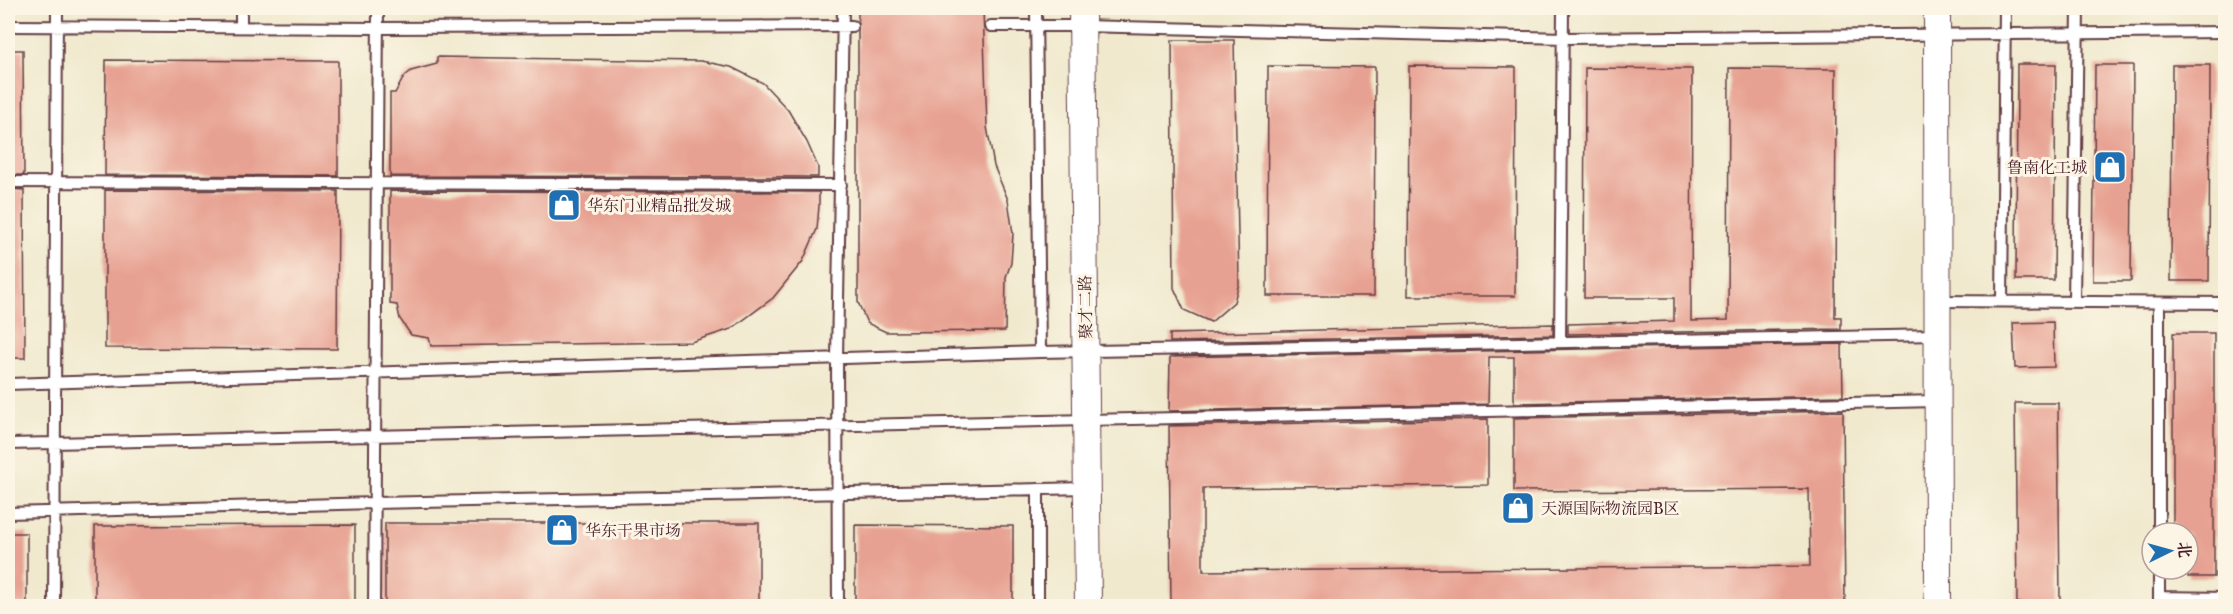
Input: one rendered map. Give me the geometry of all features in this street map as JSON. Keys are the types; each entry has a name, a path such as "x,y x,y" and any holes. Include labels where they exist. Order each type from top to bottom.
{"street":[{"path":"1937,8 1938,606"},
{"name":"聚才二路","path":"1082,17 1088,606"}],"lane":[{"path":"54,606 57,8"},
{"path":"241,8 241,27"},
{"path":"374,606 378,8"},
{"path":"838,606 837,358 848,26 843,8"},
{"path":"1036,8 1040,352"},
{"path":"1560,342 1563,8"},
{"path":"2002,301 2005,8"},
{"path":"2074,302 2078,8"},
{"path":"991,26 1036,26 1082,17 1564,38 2226,32"},
{"path":"8,26 378,28 848,26"},
{"path":"8,182 841,184"},
{"path":"1937,301 2226,303"},
{"path":"2159,303 2159,521"},
{"path":"8,384 1040,352 1937,334"},
{"path":"8,444 1938,401"},
{"path":"8,513 1087,488"},
{"path":"1038,489 1038,606"},
{"path":"2159,581 2159,602 2226,598"}],"building":[{"path":"858,8 983,8 987,127 994,166 1008,200 1013,234 1011,263 1006,277 1005,331 886,332 867,323 858,302"},
{"path":"1172,40 1234,40 1239,283 1234,302 1211,322 1184,310 1174,288"},
{"path":"8,50 23,50 24,175 8,175"},
{"path":"437,57 701,61 731,67 763,83 788,110 807,142 818,167 818,177 390,176 390,93 395,93 404,77 411,71 437,64"},
{"path":"106,60 338,61 338,176 105,175"},
{"path":"2017,64 2056,64 2054,280 2016,280"},
{"path":"2095,65 2133,65 2131,281 2093,281"},
{"path":"2172,65 2210,65 2209,281 2171,281"},
{"path":"1268,66 1375,67 1374,296 1267,296"},
{"path":"1409,66 1516,67 1515,296 1408,296"},
{"path":"1585,68 1692,69 1691,321 1728,320 1729,68 1836,69 1835,317 1841,317 1841,329 1568,334 1568,324 1674,321 1674,298 1584,298"},
{"path":"8,189 24,190 25,358 8,358"},
{"path":"105,190 338,191 337,349 105,348"},
{"path":"390,191 819,192 819,206 817,229 803,261 773,298 731,329 691,342 431,346 429,338 411,335 400,319 397,305 390,304"},
{"path":"2053,322 2054,367 2015,368 2013,323"},
{"path":"1553,324 1553,335 1170,342 1170,334"},
{"path":"2173,333 2214,333 2214,577 2200,577 2200,521 2173,521"},
{"path":"1842,344 1843,396 1514,403 1514,357 1489,357 1488,404 1169,411 1170,357"},
{"path":"2015,403 2058,403 2060,602 2017,603"},
{"path":"1843,411 1845,606 1171,606 1169,426 1488,419 1488,485 1203,488 1203,571 1810,566 1809,489 1514,491 1514,418"},
{"path":"385,523 759,523 759,606 385,606"},
{"path":"355,525 355,606 95,606 95,526"},
{"path":"855,525 1013,526 1013,606 855,606"},
{"path":"8,533 27,533 27,604 8,604"}],"place":[{"name":"鲁南化工城","path":"2110,167"},
{"name":"华东门业精品批发城","path":"564,205"},
{"name":"天源国际物流园B区","path":"1518,508"},
{"name":"华东干果市场","path":"562,530"}]}
